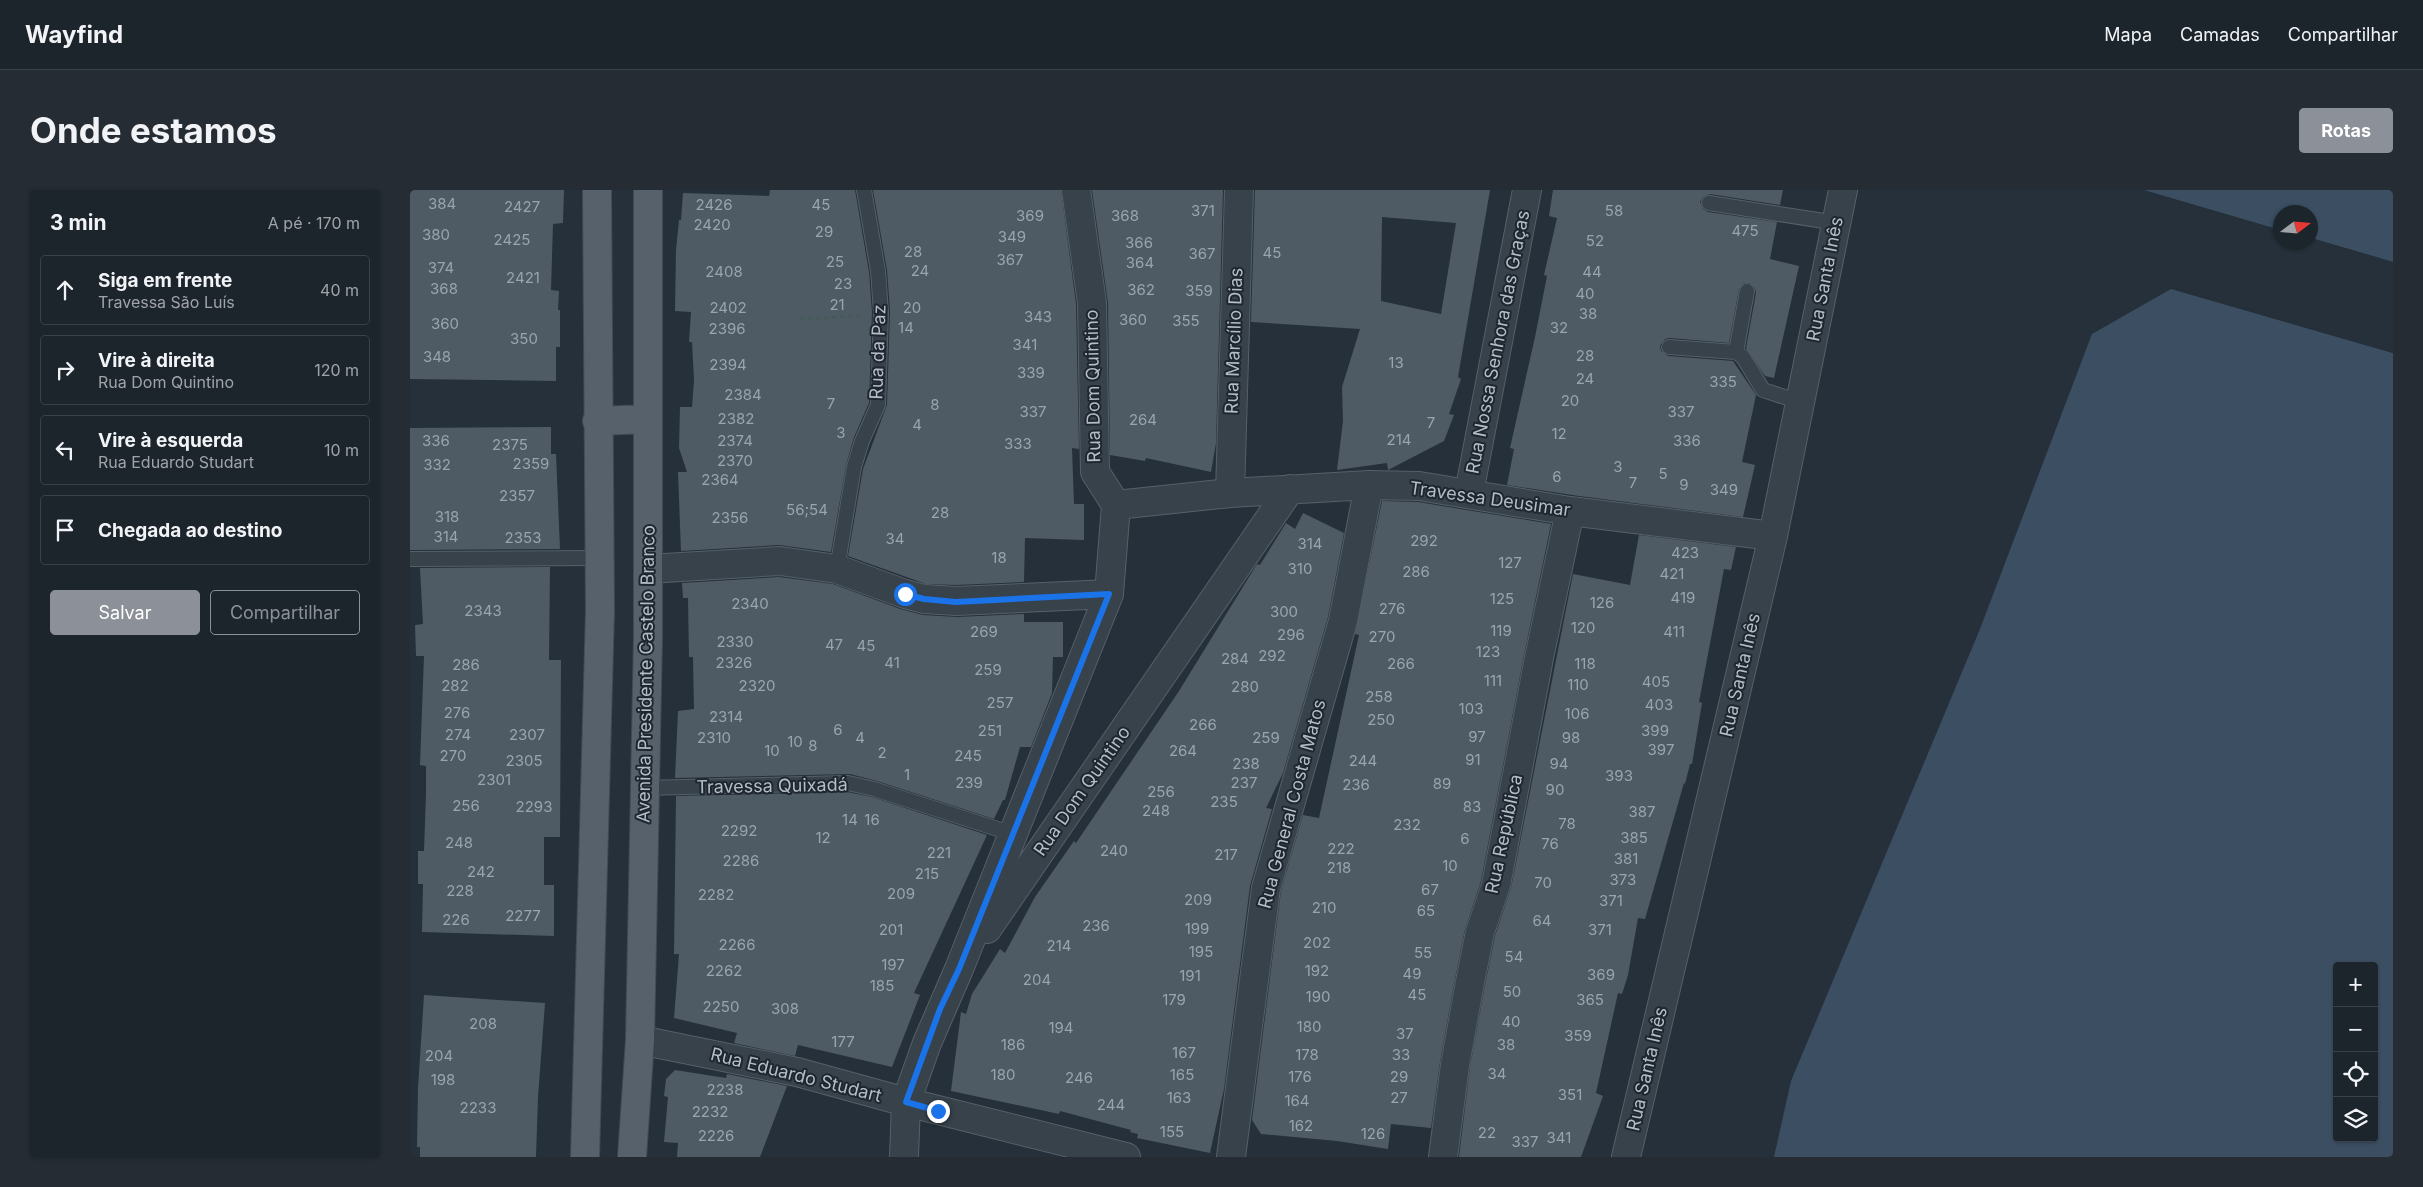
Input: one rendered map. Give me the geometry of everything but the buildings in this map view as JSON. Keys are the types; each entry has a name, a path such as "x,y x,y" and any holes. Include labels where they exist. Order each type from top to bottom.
{"main road":[{"path":"585,1157 600,611 597,421 597,190"},
{"name":"Avenida Presidente Castelo Branco","path":"632,1157 640,1040 648,569 648,190"},
{"path":"597,421 648,420"}],"street":[{"name":"Rua Dom Quintino","path":"904,1157 906,1102 940,1009 959,969 1109,594 1116,505 1095,472 1092,312 1076,190"},
{"name":"Rua Marcílio Dias","path":"1230,493 1239,190"},
{"name":"Rua Nossa Senhora das Graças","path":"1469,493 1526,190"},
{"name":"Rua Santa Inês","path":"1626,1157 1773,536 1837,224 1842,190"},
{"name":"Travessa Deusimar","path":"1116,505 1230,493 1290,489 1369,485 1419,486 1570,511 1773,536"},
{"name":"Rua General Costa Matos","path":"1231,1157 1266,888 1343,621 1369,485"},
{"name":"Rua Dom Quintino","path":"959,969 1290,489"},
{"name":"Rua República","path":"1443,1157 1455,1065 1473,966 1480,932 1496,885 1538,658 1570,511"},
{"path":"648,569 780,561 837,569 905,594 924,599 956,602 1109,594"},
{"name":"Rua Eduardo Studart","path":"640,1040 797,1072 906,1102 1126,1157"}],"lane":[{"name":"Rua da Paz","path":"837,569 854,467 862,441 878,405 881,312 878,271 864,190"},
{"path":"1709,203 1837,224"},
{"path":"1736,352 1747,290"},
{"path":"1669,347 1736,352 1743,357 1763,390 1800,402"},
{"path":"410,559 599,558"},
{"name":"Travessa Quixadá","path":"644,788 848,783 874,789 1013,834"}],"path":[{"path":"800,318 848,318 881,312"}],"water":[{"path":"2144,190 2393,190 2393,262 2318,240 2318,205 2273,205 2273,228"},
{"path":"2171,289 2393,353 2393,1157 1774,1157 1791,1081 1980,629 2092,334"}],"pier":[{"path":"2142,190 2273,228 2273,230"},
{"path":"2318,240 2393,262 2393,265 2318,243"},
{"path":"2172,287 2393,350 2393,353 2169,288"}],"route":[{"path":"905,594 924,599 956,602 1003,598 1109,594 959,969 940,1009 906,1102 938,1111"}]}
